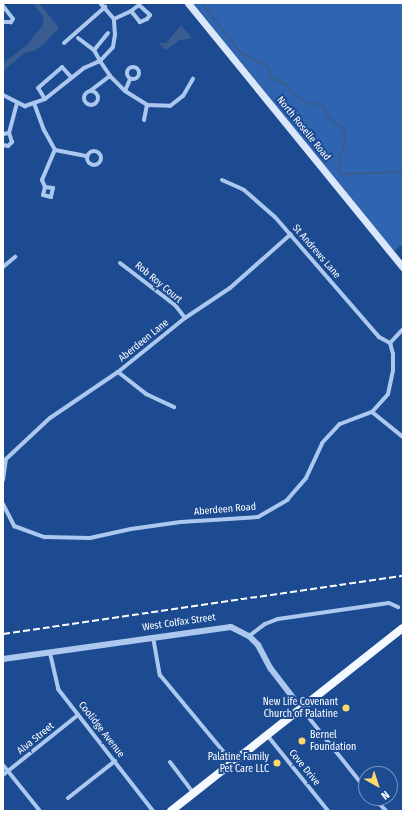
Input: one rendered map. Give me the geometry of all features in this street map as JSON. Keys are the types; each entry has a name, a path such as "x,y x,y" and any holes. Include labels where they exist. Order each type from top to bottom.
{"main road":[{"name":"North Roselle Road","path":"188,3 403,268"},
{"path":"171,811 403,628"}],"street":[{"path":"3,95 25,106 34,103 45,99 71,77 100,61 113,47 114,19 100,3"},
{"path":"114,19 131,11 138,5 150,15 147,19 140,22 131,11"},
{"path":"3,6 13,19 11,22 3,22"},
{"path":"64,43 105,7"},
{"path":"94,50 108,33"},
{"path":"78,38 94,50 110,76 125,91 147,105 170,106 183,96 193,79"},
{"path":"45,99 38,88 62,67 71,77"},
{"path":"90,91 110,76"},
{"path":"125,91 130,79"},
{"path":"3,145 12,142 9,133 17,103"},
{"path":"34,103 44,130 56,150 87,156"},
{"path":"144,120 147,105"},
{"path":"3,134 9,133"},
{"path":"45,186 42,180 56,150"},
{"name":"St Andrews Lane","path":"222,180 249,193 291,234 379,337 390,343"},
{"name":"Aberdeen Lane","path":"5,458 50,418 118,372 185,318 230,288 291,234"},
{"path":"3,267 15,257"},
{"name":"Rob Roy Court","path":"120,263 175,305 185,318"},
{"path":"390,343 403,330"},
{"name":"Aberdeen Road","path":"3,504 14,526 45,536 90,538 131,529 174,523 258,517 287,500 306,478 322,444 340,424 372,412 388,394 393,370 393,354 390,343"},
{"path":"118,372 146,394 174,407"},
{"path":"372,412 403,438"},
{"path":"3,480 5,458"},
{"path":"358,779 271,669 258,645 249,636 265,624 278,619 389,603 398,607"},
{"name":"West Colfax Street","path":"3,659 221,627 231,627 249,636"},
{"path":"153,637 160,675 232,762"},
{"name":"Coolidge Avenue","path":"50,653 58,688 153,811"},
{"name":"Alva Street","path":"3,775 78,715"},
{"name":"Cove Drive","path":"267,735 328,811"},
{"path":"68,798 115,761"},
{"path":"170,762 193,793"},
{"path":"3,765 40,811"}],"shaded area":[{"path":"33,3 39,3 59,28 43,45 34,51 26,52 3,71 3,63 27,45 42,26 44,18"},
{"path":"193,3 403,3 403,244 394,251"},
{"path":"181,25 192,38 180,40 166,50 159,43 166,43"}],"waterway":[{"path":"202,3 241,53 267,66 272,78 287,85 301,99 309,103 323,105 329,117 344,129 346,135 339,169 341,174 403,172"}],"railway":[{"path":"3,634 403,576"}],"place":[{"name":"New Life Covenant Church of Palatine","path":"346,708"},
{"name":"Bernel Foundation","path":"302,741"},
{"name":"Palatine Family Pet Care LLC","path":"277,763"}]}
